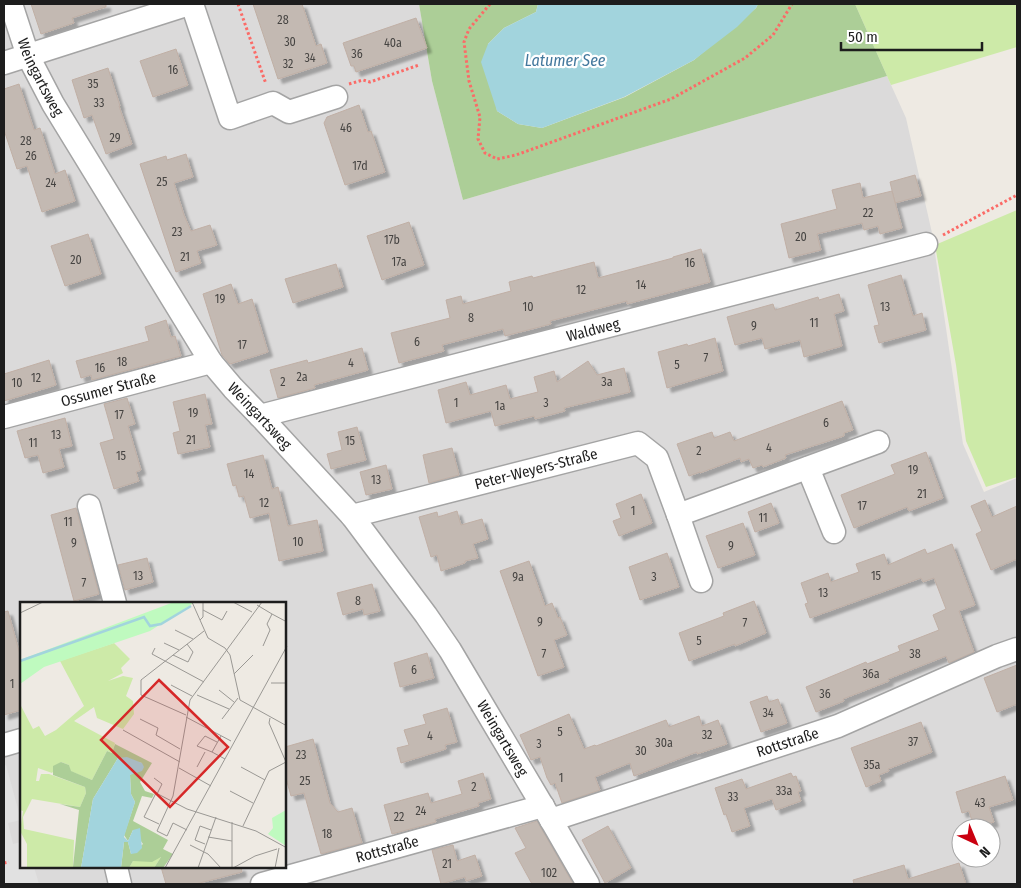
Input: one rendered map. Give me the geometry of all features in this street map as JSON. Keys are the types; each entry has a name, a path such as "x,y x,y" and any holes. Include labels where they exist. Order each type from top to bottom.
{"street":[{"name":"Weingartsweg","path":"12,4 28,56 52,104 211,362 352,516 426,615 450,650 588,884"},
{"path":"4,63 190,4 230,118 273,103 290,112 340,88"},
{"name":"Waldweg","path":"260,416 926,244"},
{"name":"Ossumer Straße","path":"4,417 211,362"},
{"path":"678,515 878,442"},
{"name":"Peter-Weyers-Straße","path":"352,516 638,443 657,458 701,580"},
{"path":"808,468 834,532"},
{"path":"89,506 115,602"},
{"name":"Rottstraße","path":"262,884 547,813 838,726 1017,649"},
{"path":"4,745 20,740"},
{"path":"116,868 120,884"}],"path":[{"path":"238,4 273,103"},
{"path":"490,4 469,29 464,42 469,81 480,117 478,139 485,153 497,159 516,155 671,99 745,58 773,35 792,4"},
{"path":"340,88 346,84 363,80 370,82 419,65"},
{"path":"926,244 1017,195"},
{"path":"4,864 9,862"}],"shaded area":[{"path":"4,4 419,4 432,81 463,200 887,76 906,118 932,233 963,444 984,492 1017,478 1017,884 4,884"},
{"path":"6,765 20,816 20,820 8,823 13,844 20,842 20,868 34,868 39,884 4,884 4,766"}],"green space":[{"path":"419,4 538,4 536,12 504,28 488,44 497,111 518,124 542,128 625,97 694,60 756,8 758,4 855,4 887,76 463,200 432,81"},
{"path":"855,4 1017,4 1017,47 891,85"},
{"path":"1017,210 1017,477 986,487 966,441 956,365 935,245"}],"water":[{"name":"Latumer See","path":"538,4 758,4 737,27 694,60 624,97 542,128 518,124 497,111 481,62 488,44 504,28 536,12"}],"building":[{"path":"31,4 106,4 106,7 72,18 74,23 41,34"},
{"path":"253,4 302,4 316,46 321,44 327,63 278,79"},
{"path":"416,18 427,48 356,72 354,66 351,66 343,43"},
{"path":"176,49 188,85 153,97 140,61"},
{"path":"108,68 132,144 106,154 92,115 84,118 72,80"},
{"path":"19,84 34,130 40,128 55,174 65,170 75,201 42,212 27,166 17,169 4,130 4,89"},
{"path":"359,105 368,132 371,131 385,172 345,185 324,123 327,117"},
{"path":"186,154 193,177 174,183 184,215 191,231 210,225 217,245 197,251 201,263 176,272 140,164 166,156 167,160"},
{"path":"915,175 921,196 895,203 890,182"},
{"path":"860,183 863,198 892,191 902,228 880,234 878,226 864,230 862,223 817,234 821,250 789,258 781,224 837,209 832,190"},
{"path":"409,222 424,265 382,280 367,236"},
{"path":"88,234 101,274 65,286 51,246"},
{"path":"701,249 710,282 627,304 627,301 550,321 551,324 505,336 503,329 442,345 444,351 399,363 391,333 450,318 446,300 461,296 463,304 511,291 509,282 532,276 533,278 594,262 598,278"},
{"path":"336,264 343,287 293,303 285,279"},
{"path":"901,275 913,316 922,313 926,330 879,343 874,326 879,325 868,285"},
{"path":"231,284 238,304 252,299 268,352 230,364 222,355 203,294"},
{"path":"839,294 844,311 834,314 842,346 804,357 800,340 765,349 762,338 735,345 727,317 773,304 775,310 818,297 819,300"},
{"path":"166,320 171,337 175,336 181,356 92,380 91,375 81,378 76,361 149,341 145,327"},
{"path":"715,338 723,371 667,388 658,352"},
{"path":"362,348 368,370 314,385 315,388 278,398 270,370 307,360 308,363"},
{"path":"49,360 56,385 4,401 4,374"},
{"path":"588,361 597,375 624,368 630,392 564,408 565,411 535,419 534,416 495,426 491,411 446,423 438,390 466,382 470,395 506,385 510,399 538,392 534,377 554,371 557,382"},
{"path":"205,394 212,424 205,425 210,447 178,454 173,433 180,431 173,402"},
{"path":"127,398 135,424 128,426 141,470 136,472 139,481 114,489 100,443 114,439 104,404"},
{"path":"842,401 853,430 844,433 844,436 785,455 786,458 763,467 762,465 753,468 749,459 741,462 740,458 689,476 677,444 712,432 714,438 730,432 734,441"},
{"path":"65,418 72,446 59,449 64,467 43,473 38,455 25,458 17,431"},
{"path":"357,427 366,460 331,469 327,454 342,450 338,432"},
{"path":"452,448 459,475 429,483 423,455"},
{"path":"926,452 943,498 909,511 907,507 854,528 841,495 895,474 891,465"},
{"path":"263,455 272,489 278,487 288,526 317,520 323,551 279,561 269,513 250,518 244,496 239,497 236,485 233,486 227,464"},
{"path":"386,465 392,489 366,495 360,472"},
{"path":"641,494 652,523 619,536 613,521 621,518 616,504"},
{"path":"985,500 992,517 1017,506 1017,559 991,570 976,534 982,531 971,506"},
{"path":"771,503 779,523 755,532 748,512"},
{"path":"76,508 99,594 74,601 51,515"},
{"path":"457,511 461,525 482,519 488,539 473,544 478,558 441,571 437,555 431,557 419,517 437,512 438,517"},
{"path":"743,523 755,555 718,568 706,536"},
{"path":"952,544 975,605 959,611 974,652 949,663 946,656 888,679 889,681 816,712 806,687 866,662 867,664 900,651 898,646 939,630 933,615 946,609 934,578 923,582 921,578 810,618 805,604 808,603 801,583 828,573 831,582 859,572 856,564 884,554 888,565 925,549 927,554"},
{"path":"667,553 679,587 640,600 629,567"},
{"path":"147,558 153,582 125,590 118,565"},
{"path":"529,561 545,606 552,603 567,635 554,640 564,667 538,676 500,571"},
{"path":"372,584 380,611 364,615 363,609 343,615 337,593"},
{"path":"754,601 766,633 735,646 735,644 689,661 679,633 724,616 723,613"},
{"path":"8,611 20,654 20,710 4,715 4,612"},
{"path":"427,653 434,678 400,687 394,663"},
{"path":"1017,665 1017,704 997,712 984,678"},
{"path":"767,696 769,702 778,699 787,723 761,732 750,702"},
{"path":"447,708 457,742 445,745 446,749 401,763 397,748 409,745 404,730 426,724 423,715"},
{"path":"569,714 584,749 666,720 669,727 699,716 702,726 718,720 727,744 697,754 697,752 634,776 630,763 595,777 600,790 562,803 555,783 551,785 547,778 540,757 531,760 520,735"},
{"path":"921,722 932,752 888,769 889,771 879,775 881,781 866,787 851,748"},
{"path":"313,739 330,803 338,812 352,808 362,843 321,854 304,793 291,796 286,778 286,747"},
{"path":"483,773 491,799 478,803 479,806 435,819 436,822 392,834 384,805 428,793 431,803 462,794 458,781"},
{"path":"791,773 793,777 796,776 801,791 798,792 801,801 776,810 772,799 744,808 750,826 732,832 715,788 742,779 746,789"},
{"path":"1005,776 1013,800 989,807 993,818 971,818 969,811 962,813 956,792"},
{"path":"537,821 573,884 532,884 515,853 526,848 515,828"},
{"path":"608,826 631,868 605,883 582,840"},
{"path":"453,845 457,861 475,855 482,876 466,881 465,877 441,884 432,850"},
{"path":"904,865 908,879 951,866 951,868 961,868 966,884 854,884 853,880"},
{"path":"161,868 241,868 242,872 196,884 166,884"}]}
